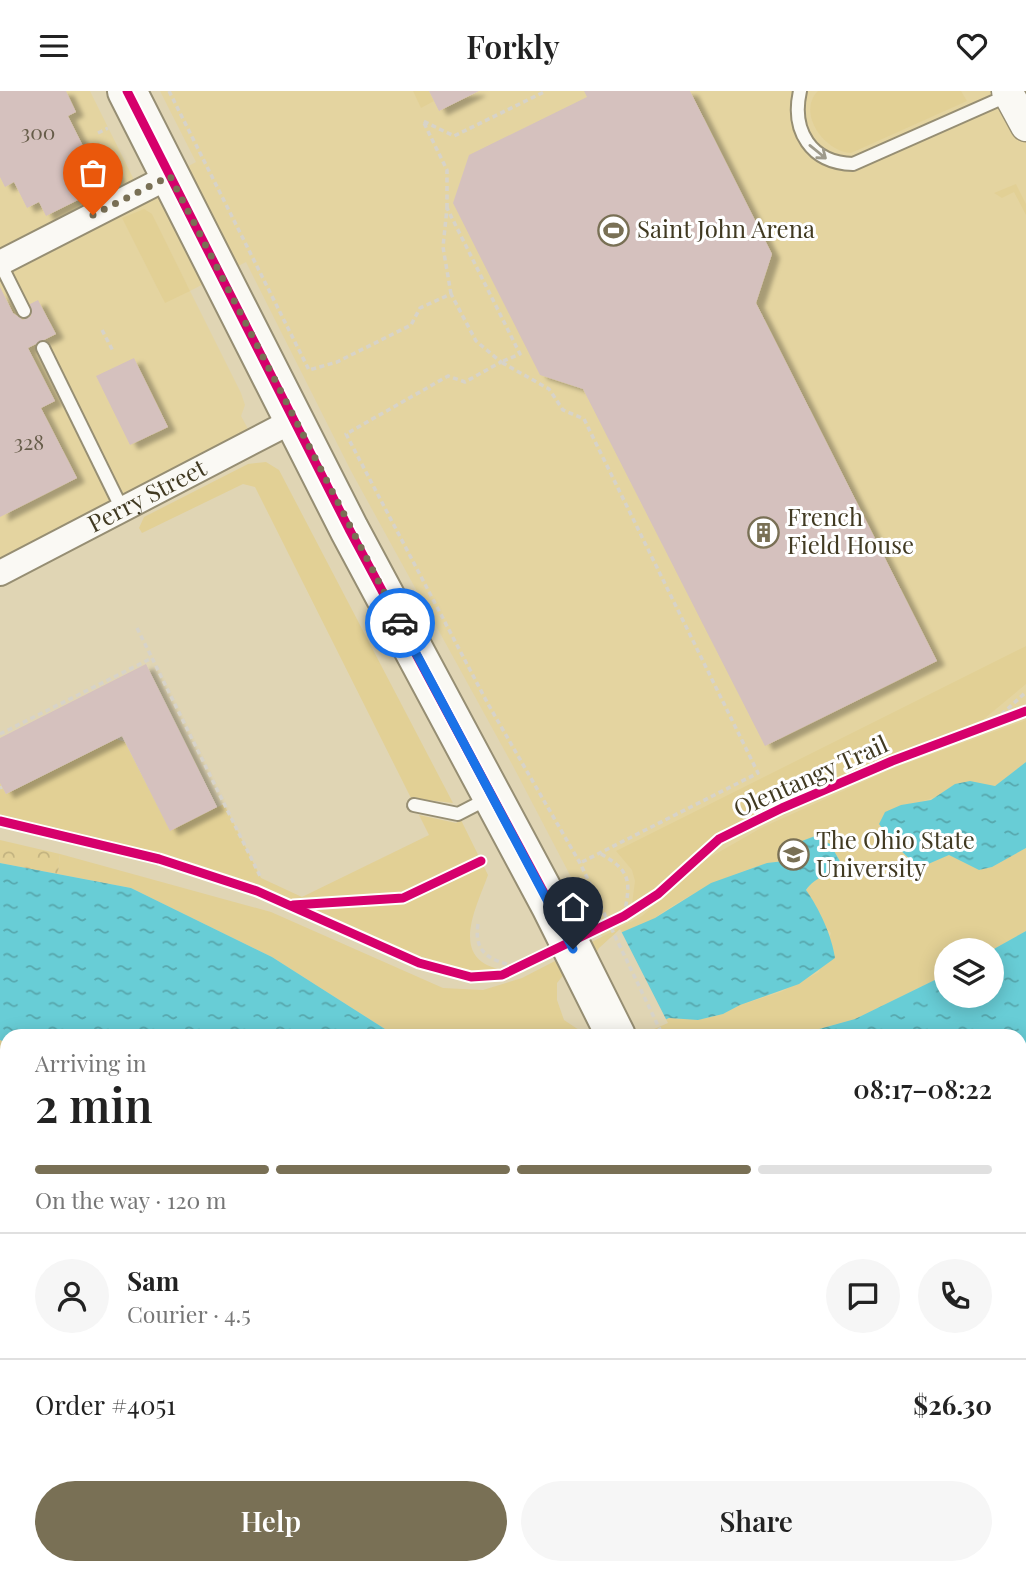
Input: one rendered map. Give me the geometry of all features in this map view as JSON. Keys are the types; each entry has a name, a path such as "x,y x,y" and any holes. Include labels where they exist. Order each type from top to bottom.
{"main road":[{"path":"127,91 294,420 551,906 612,1029"}],"street":[{"path":"1008,93 1026,126"},
{"path":"0,263 170,176"},
{"name":"Perry Street","path":"0,572 294,420"}],"lane":[{"path":"800,91 796,107 800,127 809,145 836,164 853,165 1008,93"},
{"path":"0,263 24,311"},
{"path":"43,348 122,509"},
{"path":"414,805 458,814 492,796"}],"path":[{"path":"169,91 309,370 337,362 411,325 420,308 451,294"},
{"path":"546,91 454,136 423,121 447,170 443,247 451,294 476,341 501,362 548,389 563,410 584,419 758,773 580,863"},
{"path":"98,133 108,128"},
{"path":"447,208 520,354 464,382 448,376 346,434 488,704 580,863 660,1029"},
{"path":"102,330 113,351"},
{"path":"138,628 261,878"},
{"path":"0,734 152,658"},
{"path":"989,726 1026,692"},
{"path":"977,730 1014,716"},
{"path":"601,854 621,866 629,882 624,916"},
{"path":"601,927 635,909"},
{"path":"478,924 478,946 482,953 489,959 519,967"},
{"path":"502,975 530,962"}],"shaded area":[{"name":"The Ohio State University","path":"0,91 90,91 140,192 196,162 160,91 1026,91 1026,1029 650,1029 513,766 351,471 246,262 190,291 241,393 245,405 241,416 254,440 0,573"}],"green space":[{"path":"413,91 429,91 434,101 421,108"},
{"path":"818,91 961,91 967,101 851,153 832,146 816,130 810,110"},
{"path":"1016,184 1026,204 1026,215 1014,192 1002,198 994,193"},
{"path":"144,209 152,214 190,291 165,303 122,218"},
{"path":"266,462 279,470 453,803 411,798 255,487 243,484 142,533 139,528 144,517 248,464"},
{"path":"1026,646 1026,684 979,723 891,756 730,829 686,860 638,904 632,904 635,881 632,870 616,851"},
{"path":"1026,720 1026,762 995,786 958,789 901,805 919,868 949,855 979,870 992,867 1026,848 1026,931 1004,943 1004,938 934,938 934,980 855,1019 819,1029 646,1029 669,1018 698,1020 723,1014 740,1005 781,992 819,972 831,933 820,920 806,891 812,881 834,871 803,864 785,861 755,867 698,891 655,918 597,1029 385,1029 272,957 131,888 58,874 60,854 271,912 443,988 483,990 522,978 642,916 700,863 761,828 894,768"},
{"path":"116,739 125,742 170,830 224,804 261,878 302,897 429,835 419,815 456,823 461,820 488,875 473,915 470,942 474,954 483,963 498,969 498,975 466,974 434,968 403,957 253,890 159,861 0,821 0,783 6,794"},
{"path":"0,840 60,854 58,874 0,863"}],"water":[{"path":"1026,762 1026,848 992,867 979,870 949,855 919,868 895,845 879,824 885,812 901,805 931,800 955,784 970,781 995,786"},
{"path":"815,836 830,844 841,863 806,890 824,923 835,958 799,984 740,1005 723,1014 698,1020 669,1018 640,1029 595,964 620,933 655,918 711,883 767,863 784,861 794,844"},
{"path":"0,863 131,888 272,957 385,1029 0,1029"},
{"path":"1026,931 1026,1029 819,1029 855,1019 934,980 934,1008 1004,1008 1004,943"}],"pier":[{"path":"620,929 668,1023 654,1029 578,1029 564,1020 557,1000 557,983 565,973 592,961 599,948"}],"building":[{"path":"0,91 66,91 76,112 68,116 88,156 103,149 118,180 46,216 39,202 27,208 14,182 5,187 0,177"},
{"path":"429,91 479,91 439,111"},
{"path":"584,91 690,91 772,254 756,303 937,661 765,746 583,389 540,375 453,203 469,155 587,97"},
{"path":"0,287 13,313 23,320 31,316 30,304 38,300 56,334 28,348 55,401 41,408 77,478 0,517"},
{"path":"134,358 168,427 130,445 96,376"},
{"path":"146,664 217,807 170,831 122,736 6,794 0,783 0,738"}],"cycle path":[{"path":"127,91 349,529 551,906"},
{"name":"Olentangy Trail","path":"0,821 159,859 257,891 419,963 471,977 502,975 624,916 658,894 719,839 782,808 892,761 1026,711"},
{"path":"293,905 403,898 481,861"}],"way so far":[{"path":"93,215 170,176 349,529 400,623"}],"place":[{"name":"Saint John Arena","path":"614,230"},
{"name":"French Field House","path":"764,532"},
{"name":"The Ohio State University","path":"793,855"}],"route":[{"path":"400,623 573,949"}]}
